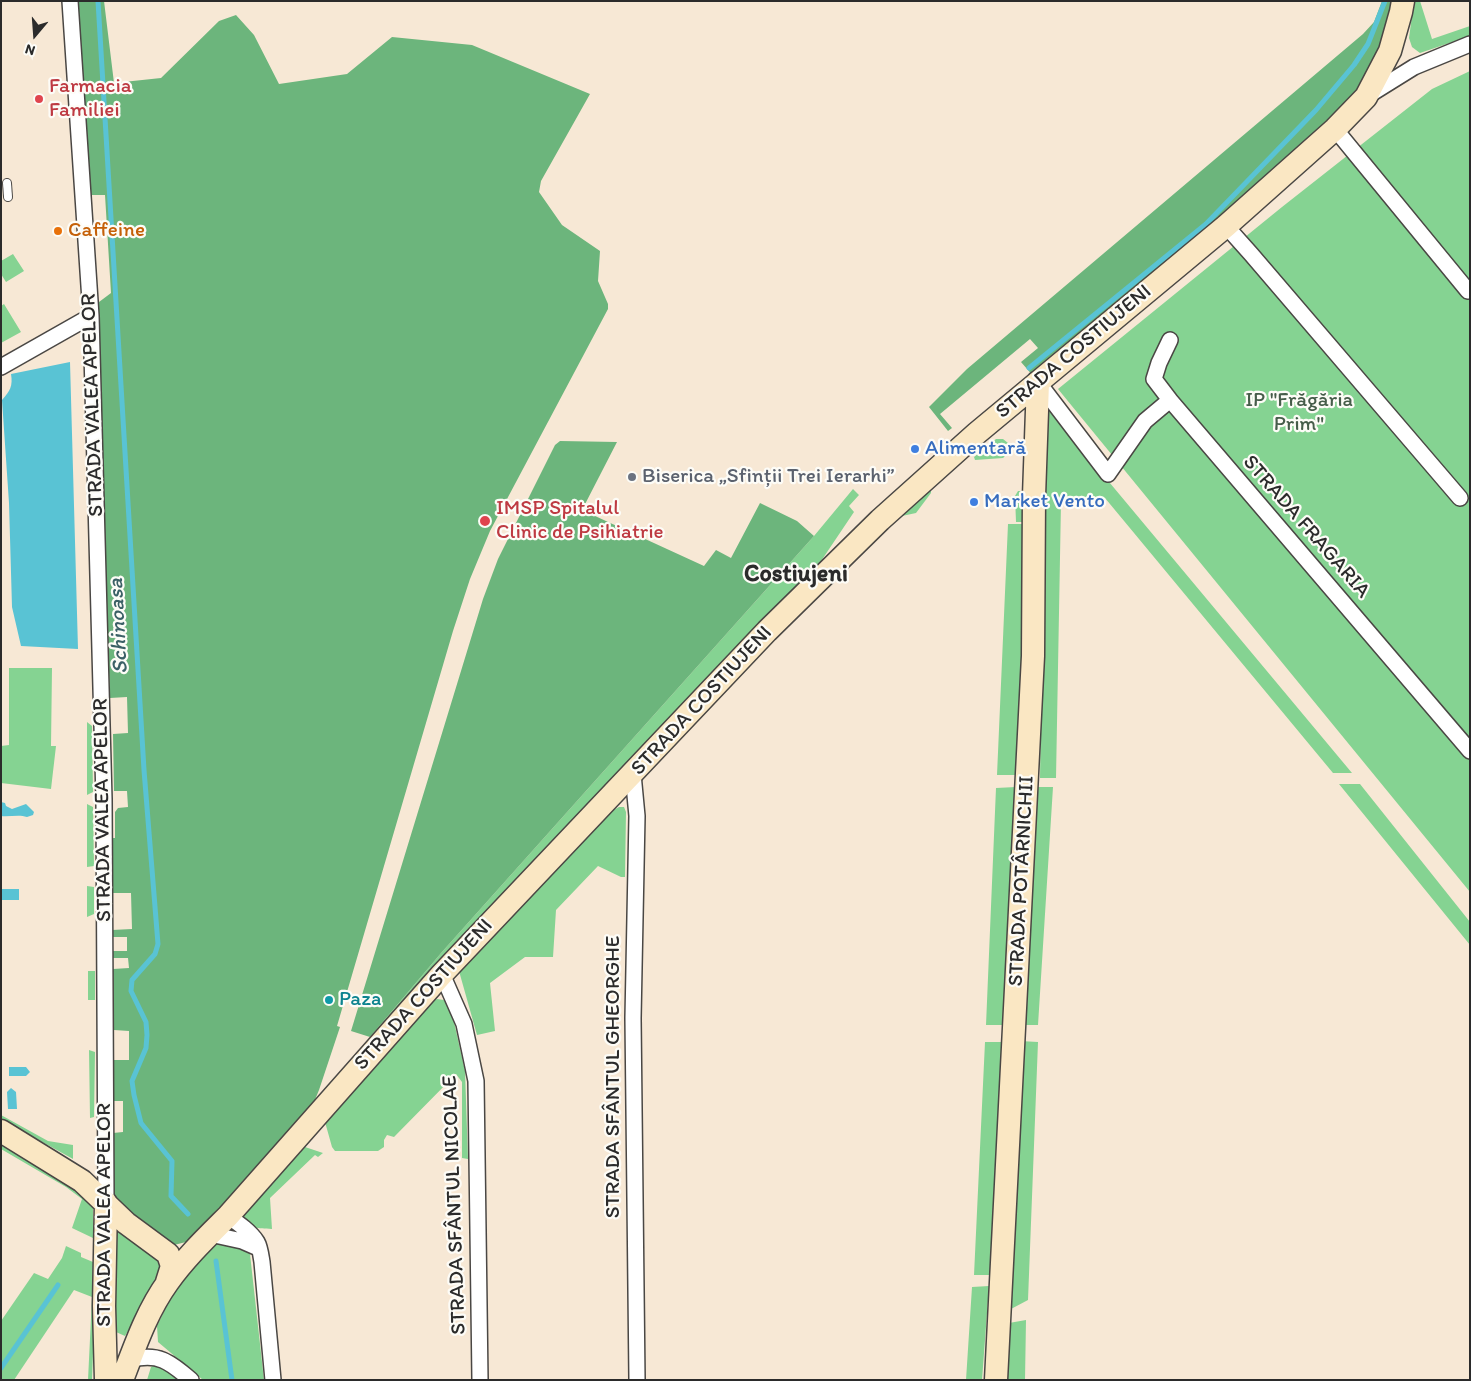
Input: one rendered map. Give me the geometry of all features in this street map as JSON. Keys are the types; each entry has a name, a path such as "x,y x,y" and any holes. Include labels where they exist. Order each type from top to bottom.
{"street":[{"name":"STRADA VALEA APELOR","path":"70,1 91,316 104,799 106,1203 104,1334 106,1380"},
{"name":"STRADA COSTIUJENI","path":"1366,97 1390,51 1401,12 1402,1"},
{"name":"STRADA COSTIUJENI","path":"129,1360 150,1311 168,1282 192,1252 228,1216 442,974 767,631 880,520 977,433 1226,226 1335,129 1366,97 1414,67 1470,44"},
{"path":"1335,129 1468,291"},
{"path":"1226,226 1460,498"},
{"path":"1,366 91,316"},
{"name":"STRADA FRAGARIA","path":"1170,340 1154,379 1470,751"},
{"path":"1038,382 1108,474 1145,421 1170,400"},
{"name":"STRADA POTÂRNICHII","path":"996,1380 1033,656 1034,496 1038,382"},
{"name":"STRADA SFÂNTUL GHEORGHE","path":"633,774 637,816 633,1018 637,1380"},
{"name":"STRADA SFÂNTUL NICOLAE","path":"442,974 464,1024 476,1081 480,1380"},
{"path":"1,1131 82,1181 126,1223 168,1254 172,1266 168,1282"},
{"path":"228,1216 238,1222 257,1241 262,1262 273,1380"},
{"path":"105,1243 110,1230 116,1224 126,1223"},
{"path":"210,1234 242,1241 259,1249"},
{"path":"168,1254 192,1252"},
{"path":"104,1334 112,1344 124,1348 129,1360 141,1357 163,1359 192,1380"}],"lane":[{"path":"7,182 8,197"}],"green space":[{"path":"78,1 104,1 114,83 161,78 219,21 236,15 254,35 279,84 347,74 392,37 472,45 590,94 541,181 539,192 562,225 600,251 598,281 608,304 608,309 490,531 470,579 337,1026 340,1027 312,1107 194,1240 174,1245 116,1203 112,1192 113,1133 123,1132 123,1101 113,1101 114,1060 129,1060 129,1031 114,1030 113,969 129,968 128,958 113,958 112,951 127,951 127,937 112,937 112,930 132,929 131,893 111,893 110,838 115,838 115,812 118,808 128,807 127,791 114,791 113,734 128,733 127,697 110,698 95,305 111,293 105,195 91,195 79,51"},
{"path":"1382,1 1396,1 1379,52 1358,89 1327,125 1302,149 1034,377 1021,362 1038,348 1030,339 940,414 952,428 948,431 929,407 967,369 1363,34 1374,22"},
{"path":"1414,1 1420,1 1432,39 1470,26 1470,36 1420,53 1412,47 1409,38"},
{"name":"IP \"Frăgăria Prim\"","path":"1470,71 1470,892 1058,389 1282,207 1432,89"},
{"path":"13,254 24,271 6,282 1,274 1,261"},
{"path":"4,304 21,332 1,343 1,306"},
{"path":"1049,410 1352,773 1333,773 1105,498 1061,502 1056,778 1040,778 1044,503"},
{"path":"996,439 1003,439 1010,448 1003,458 975,460 974,457"},
{"path":"560,441 617,442 582,510 704,566 716,550 731,558 760,503 797,521 814,536 442,952 370,1037 351,1031 483,599 498,559 555,445"},
{"path":"853,489 859,495 849,506 854,512 817,567 370,1037 442,952 814,536"},
{"path":"929,489 931,493 916,513 902,516 900,514"},
{"path":"1018,491 1021,491 1023,522 1016,522 1015,496"},
{"path":"1008,524 1028,524 1018,775 997,775"},
{"path":"9,668 52,668 51,746 56,746 51,789 1,783 1,746 9,745"},
{"path":"87,722 92,726 93,792 87,795"},
{"path":"1339,784 1360,784 1470,922 1470,945"},
{"path":"1016,787 1004,1025 986,1025 996,788"},
{"path":"1035,787 1053,787 1038,1025 1023,1025"},
{"path":"87,804 93,807 94,866 87,867"},
{"path":"619,807 624,807 626,812 625,877 621,877 598,866 556,910 553,957 525,957 490,983 495,1031 477,1035 459,971 610,812"},
{"path":"87,886 94,887 94,914 87,917"},
{"path":"88,971 95,971 95,1000 88,1000"},
{"path":"437,999 444,1000 450,1004 465,1071 468,1159 462,1158 462,1082 456,1074 394,1137 387,1135 384,1140 384,1147 378,1151 335,1151 332,1147 325,1122 431,1002"},
{"path":"1020,1041 1038,1042 1028,1300 1011,1309"},
{"path":"985,1042 1004,1042 990,1275 974,1275"},
{"path":"89,1050 95,1052 94,1117 90,1118"},
{"path":"1,1115 48,1141 73,1145 73,1159 1,1119"},
{"path":"1,1143 27,1157 93,1202 93,1238 72,1228 82,1199 66,1187 1,1149"},
{"path":"305,1147 323,1153 318,1157 315,1155 270,1198 272,1229 252,1226 243,1215"},
{"path":"115,1227 167,1265 125,1336 116,1332 114,1326"},
{"path":"219,1242 237,1243 250,1254 264,1380 203,1380 158,1342 157,1326 170,1299 205,1251"},
{"path":"66,1246 81,1253 81,1257 93,1262 92,1297 74,1290 14,1380 1,1380 1,1321 34,1273 48,1279 62,1258"},
{"path":"989,1286 982,1380 966,1380 972,1287"},
{"path":"92,1297 95,1299 92,1380 88,1380"},
{"path":"1026,1320 1025,1380 1005,1380 1009,1323"},
{"path":"158,1364 181,1380 147,1380 151,1367"}],"water":[{"path":"70,362 78,649 21,646 12,607 9,503 2,400 10,388 12,382 11,374"},
{"path":"1,802 12,809 26,804 34,812 33,815 27,817 1,816"},
{"path":"1,889 19,889 19,900 1,900"},
{"path":"9,1067 26,1067 30,1072 26,1076 9,1076"},
{"path":"11,1088 16,1092 17,1109 8,1109 7,1092"}],"waterway":[{"name":"Schinoasa","path":"98,1 144,770 158,944 155,954 132,980 131,991 146,1022 147,1035 146,1048 132,1081 141,1123 172,1161 171,1196 188,1214"},
{"path":"1029,368 1206,224 1316,110 1354,65 1368,44 1385,1"},
{"name":"Schinoasa","path":"216,1261 232,1380"},
{"path":"1,1368 58,1285"}],"place":[{"name":"Farmacia Familiei","path":"39,99"},
{"name":"Caffeine","path":"58,231"},
{"name":"Alimentară","path":"915,449"},
{"name":"Biserica „Sfinții Trei Ierarhi”","path":"632,477"},
{"name":"Market Vento","path":"974,502"},
{"name":"IMSP Spitalul Clinic de Psihiatrie","path":"485,521"},
{"name":"Paza","path":"329,1000"}],"district":[{"name":"Costiujeni","path":"796,575"}]}
